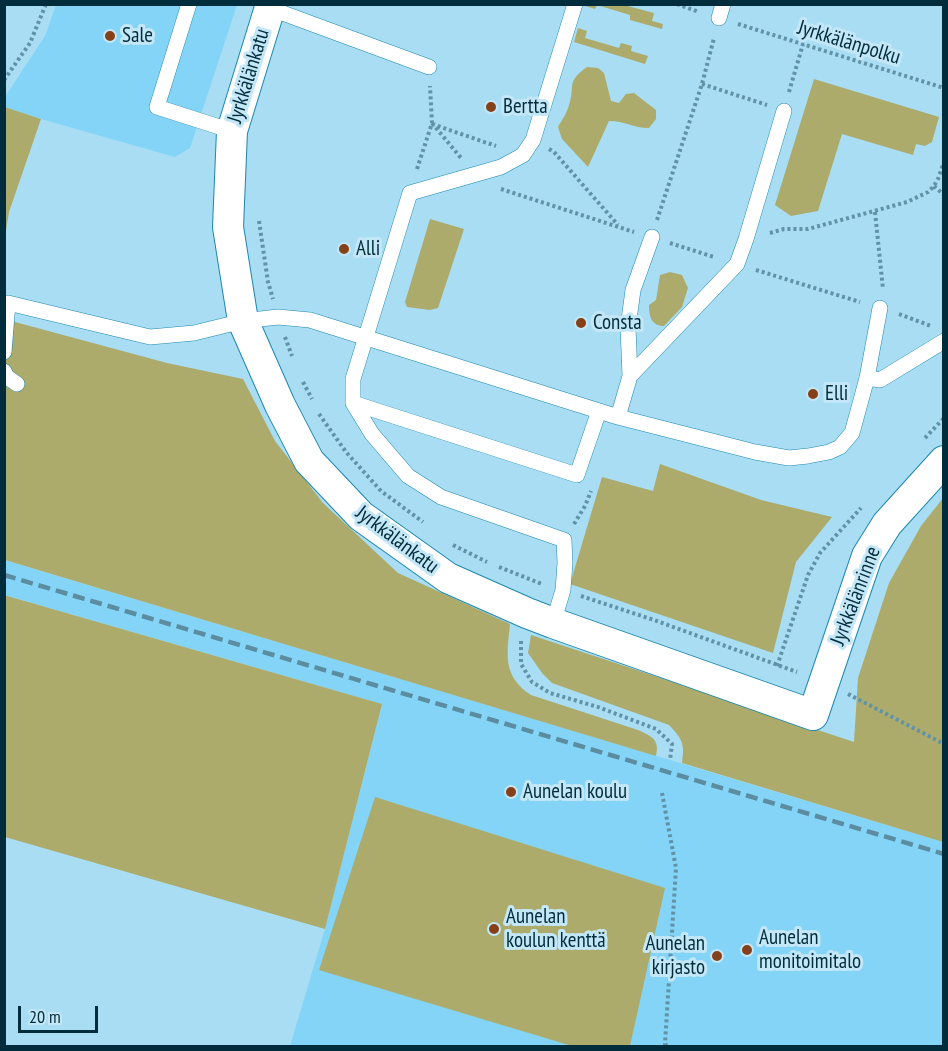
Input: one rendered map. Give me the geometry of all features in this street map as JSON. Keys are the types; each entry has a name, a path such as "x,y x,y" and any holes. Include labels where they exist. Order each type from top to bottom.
{"street":[{"name":"Jyrkkälänkatu","path":"270,6 232,130 228,227 243,321 280,405 309,461 362,516 448,578 540,618 813,715"},
{"name":"Jyrkkälänrinne","path":"813,715 867,556 887,524 944,461"}],"lane":[{"path":"189,4 157,107 232,130"},
{"path":"540,618 562,590 565,563 564,540 441,497 408,476 372,434 353,403 353,379 410,193 501,167 523,155 532,140 575,4"},
{"path":"270,6 429,67"},
{"path":"630,376 737,264 784,111"},
{"path":"618,417 630,376 628,327 633,290 652,237"},
{"path":"4,352 8,303 150,337 194,333 243,321 278,317 310,320 618,417 756,452 789,458 829,452 840,447 852,433 867,378 880,308"},
{"path":"867,378 880,380 944,341"},
{"path":"4,371 7,377 17,384"},
{"path":"353,403 577,475 599,411"}],"path":[{"path":"4,80 30,43 46,4"},
{"name":"Jyrkkälänpolku","path":"677,4 721,11 803,44 944,88"},
{"path":"652,237 702,84 721,11"},
{"path":"702,84 784,111 803,44"},
{"path":"410,193 432,123 429,67"},
{"path":"432,123 523,155"},
{"path":"432,123 474,174 488,185 933,326"},
{"path":"532,140 554,152 620,227"},
{"path":"746,239 784,229 808,229 907,202 928,192 934,186 944,162"},
{"path":"934,186 944,195"},
{"path":"875,212 884,287 880,308"},
{"path":"540,618 521,632 521,664 532,682 550,693 598,707 656,729 672,744 670,760"},
{"path":"824,681 944,744"},
{"path":"662,793 676,868 665,1044 667,1047"}],"shaded area":[{"path":"56,5 237,5 190,148 175,157 5,107 5,97 45,36"},
{"path":"585,5 597,5 595,9"},
{"path":"597,5 624,5 654,13 652,21 663,24 662,29 630,20 630,15"},
{"path":"578,28 587,31 585,38 619,48 621,43 632,46 631,51 648,56 645,64 574,42"},
{"path":"587,67 598,68 604,73 611,101 619,103 626,94 634,93 656,110 656,119 649,128 609,121 588,167 562,139 558,127 568,108 573,81"},
{"path":"814,79 939,117 932,142 925,146 916,144 913,155 842,134 818,211 791,216 775,205"},
{"path":"5,107 41,119 9,212 5,237"},
{"path":"430,219 464,229 438,308 430,310 407,307 405,302"},
{"path":"670,272 682,275 688,288 682,307 664,326 660,326 652,320 649,305 656,300 660,275"},
{"path":"4,319 167,363 243,379 275,441 323,503 398,573 510,624 508,664 515,680 522,688 531,695 647,734 657,746 656,756 5,560"},
{"path":"660,464 761,500 832,517 796,562 773,653 570,584 602,477 653,491"},
{"path":"943,498 943,842 682,763 682,742 669,725 552,683 528,653 531,635 854,742 858,678 889,583 921,526"},
{"name":"Aunelan koulu","path":"4,560 943,842 943,1046 290,1046 325,929 382,704 5,595"},
{"path":"4,595 382,704 325,929 5,837"},
{"name":"Aunelan koulun kenttä","path":"375,797 665,888 630,1046 572,1046 319,970"}],"railway":[{"path":"4,575 944,854"}],"place":[{"name":"Sale","path":"110,36"},
{"name":"Bertta","path":"491,107"},
{"name":"Alli","path":"344,249"},
{"name":"Consta","path":"581,323"},
{"name":"Elli","path":"813,394"},
{"name":"Aunelan koulu","path":"511,792"},
{"name":"Aunelan koulun kenttä","path":"494,929"},
{"name":"Aunelan monitoimitalo","path":"747,950"},
{"name":"Aunelan kirjasto","path":"717,956"}]}
